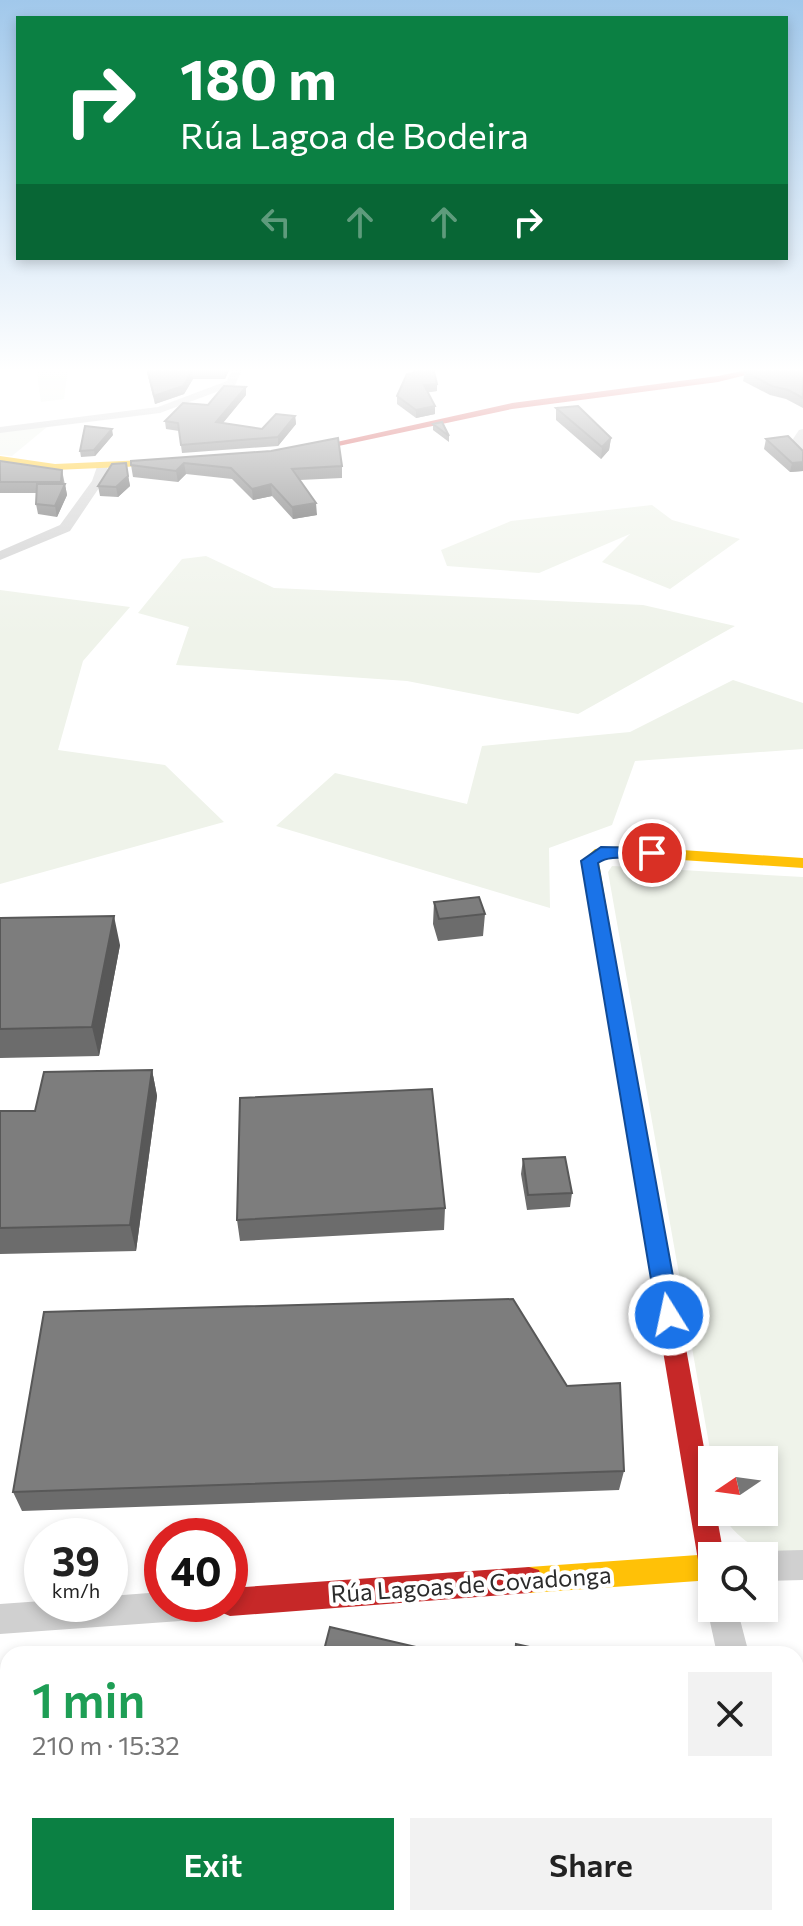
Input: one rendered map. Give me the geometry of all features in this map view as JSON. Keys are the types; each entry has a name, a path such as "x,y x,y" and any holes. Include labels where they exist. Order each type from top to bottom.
{"street":[{"path":"0,459 55,467 179,461"},
{"path":"0,556 65,528 98,482 102,467"},
{"path":"708,1542 590,861 601,853 622,851 803,863"},
{"path":"778,1566 803,1565"},
{"name":"Rúa Lagoas de Covadonga","path":"248,1601 698,1568"},
{"path":"0,1619 144,1609"},
{"path":"725,1622 731,1646"}],"shaded area":[{"path":"652,505 672,520 740,539 670,589 602,562 630,534 539,573 447,566 441,550 511,521"},
{"path":"206,556 274,588 643,605 735,626 578,714 407,681 176,665 189,627 138,613 182,559"},
{"path":"0,590 130,607 83,661 58,750 165,765 224,822 0,884"},
{"path":"733,680 803,703 803,749 635,761 612,825 549,848 550,908 276,826 335,773 467,804 482,746 630,732"},
{"path":"612,866 803,877 803,1551 778,1551 778,1542 748,1542 730,1526 778,1526 778,1446 709,1446 608,872"}],"building":[{"path":"175,458 341,458 342,466 292,469 316,503 292,507 271,484 252,489 231,468 184,463 176,471 131,465 131,461"},
{"path":"786,458 803,458 803,462 792,463"},
{"path":"0,461 62,470 61,482 0,482"},
{"path":"126,463 128,476 116,487 98,486 112,464"},
{"path":"37,484 65,484 55,506 36,504"},
{"path":"479,897 485,914 439,919 434,902"},
{"path":"114,916 92,1027 0,1029 0,918"},
{"path":"152,1070 130,1225 0,1228 0,1111 35,1111 44,1072"},
{"path":"432,1089 445,1208 237,1220 240,1098"},
{"path":"565,1157 572,1193 528,1195 523,1159"},
{"path":"513,1299 567,1386 620,1383 624,1471 13,1492 44,1312"},
{"path":"330,1627 412,1646 325,1646"}],"traffic: slow":[{"path":"0,459 55,467 168,462"},
{"path":"602,933 590,861 601,853 622,851 803,863"},
{"path":"529,1580 698,1568"}],"traffic: jam":[{"path":"602,933 708,1542"},
{"path":"248,1601 529,1580"}],"route":[{"path":"652,853 601,853 590,861 669,1315"}]}
